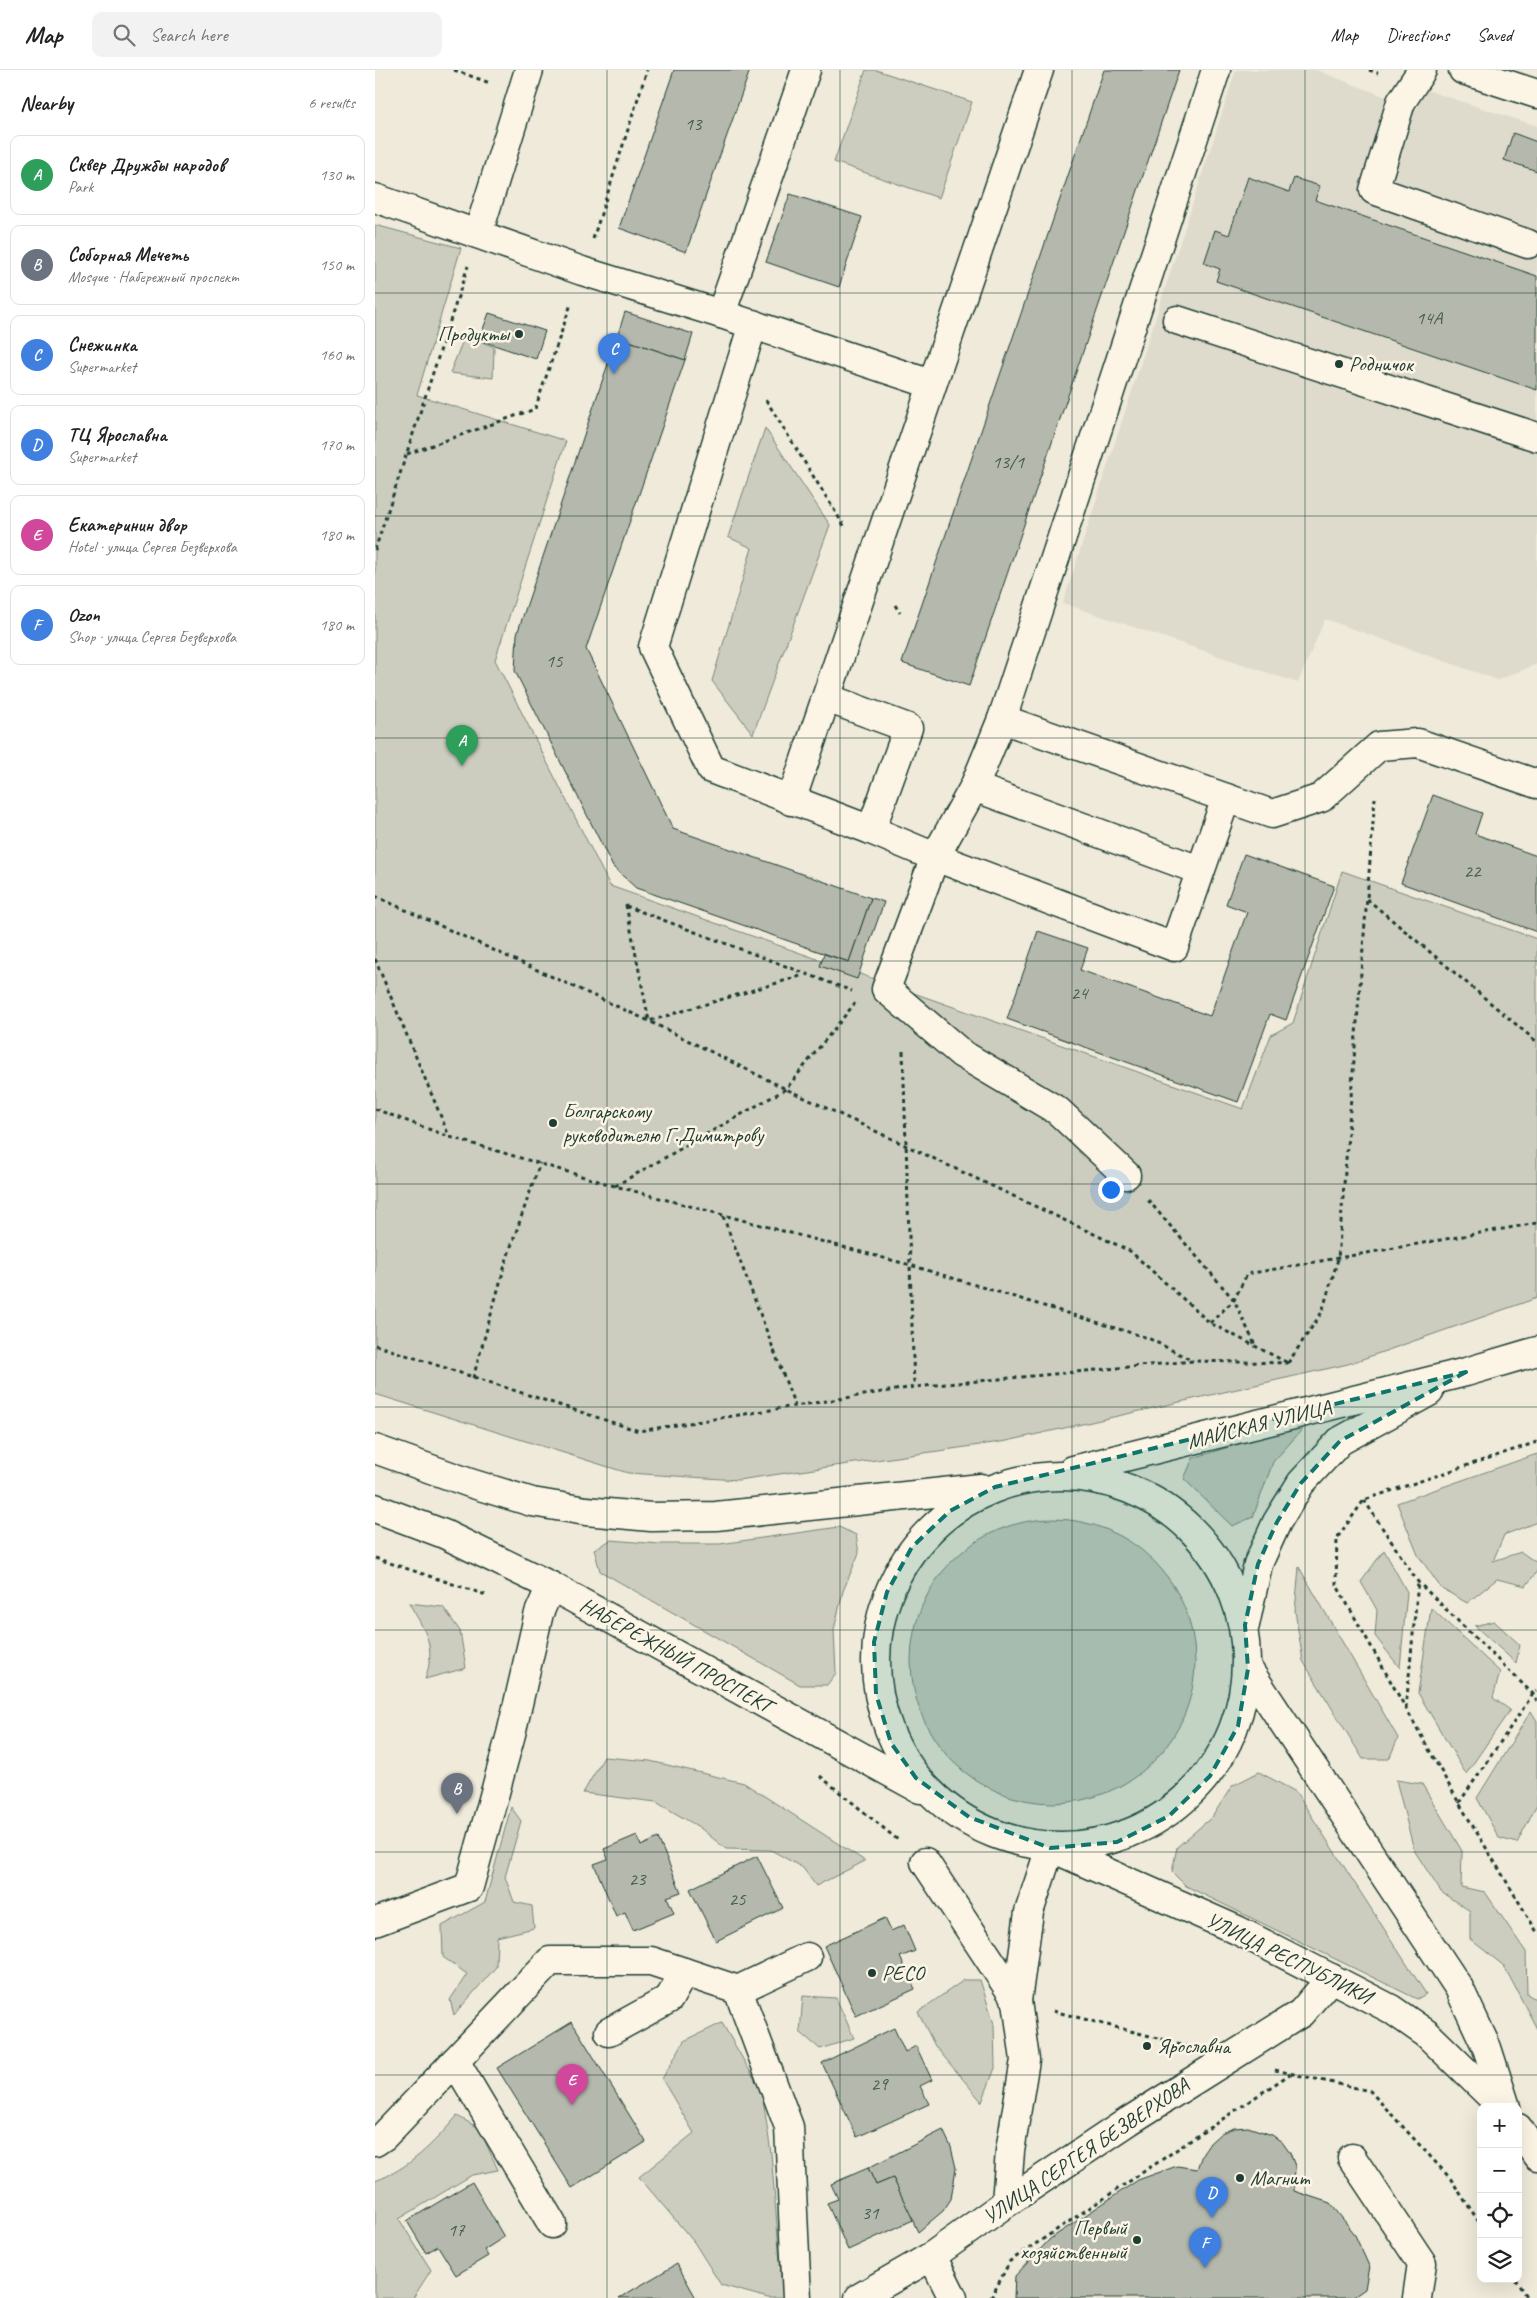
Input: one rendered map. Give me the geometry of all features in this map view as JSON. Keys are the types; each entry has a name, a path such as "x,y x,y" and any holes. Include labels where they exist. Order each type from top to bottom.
{"main road":[{"path":"478,234 529,70"},
{"path":"721,314 806,70"},
{"path":"791,801 1039,70"},
{"path":"1126,1175 1058,1111 962,1054 874,992 935,857 974,787 1002,719 1216,70"},
{"path":"1422,70 1401,102 1374,190 1529,244"},
{"path":"1477,72 1537,94"},
{"path":"375,198 582,271 753,324 931,384"},
{"path":"1177,320 1537,437"},
{"path":"753,324 653,647 711,769 871,830 935,857 1174,947 1199,870 1227,798"},
{"path":"827,698 908,728 871,830"},
{"path":"1002,719 1272,814 1321,798 1379,746 1419,743 1537,784"},
{"path":"974,787 1199,870"},
{"name":"МАЙСКАЯ УЛИЦА","path":"1052,1476 1466,1372 1537,1351"},
{"name":"МАЙСКАЯ УЛИЦА","path":"1245,1625 1258,1564 1277,1522 1301,1484 1340,1441 1466,1372"},
{"path":"375,1448 470,1484 532,1502 651,1517 716,1516 995,1487 1052,1476 1104,1480 1154,1500 1195,1532 1227,1575 1245,1625 1248,1669 1238,1726 1210,1776 1169,1816 1117,1842 1050,1848 1029,1912 1017,2001 1025,2060 1010,2150 1006,2203"},
{"path":"969,1817 916,1778 891,1744 875,1694 874,1642 887,1592 912,1548 950,1511 995,1487"},
{"name":"НАБЕРЕЖНЫЙ ПРОСПЕКТ","path":"375,1508 444,1534 551,1586 969,1817"},
{"path":"375,1922 469,1887 511,1734 539,1614 551,1586"},
{"path":"1248,1669 1459,1988 1487,2048 1505,2103"},
{"name":"УЛИЦА РЕСПУБЛИКИ","path":"969,1817 1050,1848 1237,1930 1391,2009 1427,2034 1498,2103"},
{"path":"925,1862 1017,2001"},
{"path":"375,2142 384,2136 550,1961 651,1961 738,1990 807,1957"},
{"path":"609,2032 669,1999 684,1972"},
{"name":"УЛИЦА СЕРГЕЯ БЕЗВЕРХОВА","path":"865,2296 932,2256 1006,2203 1228,2057 1301,2013 1331,1978"},
{"path":"738,1990 789,2127 797,2298"},
{"path":"455,2062 552,2224"},
{"path":"1522,2134 1537,2156"},
{"path":"1352,2158 1422,2263 1417,2298"},
{"path":"932,2256 953,2298"}],"path":[{"path":"375,550 478,234"},
{"path":"741,360 900,613"},
{"path":"1288,1363 1323,1312 1338,1259 1379,746"},
{"path":"375,896 649,1021 786,1089 1130,1250 1210,1323 1288,1363"},
{"path":"1367,898 1537,1042"},
{"path":"615,1186 786,1089 874,992 804,975 626,906 649,1021"},
{"path":"375,959 450,1137"},
{"path":"649,1021 804,975"},
{"path":"903,1043 914,1387"},
{"path":"375,1109 450,1137 540,1164 910,1265 1148,1338 1193,1361"},
{"path":"473,1378 507,1258 540,1164"},
{"path":"1126,1175 1234,1300 1255,1346"},
{"path":"723,1215 795,1406"},
{"path":"1210,1323 1234,1300 1247,1274 1537,1223"},
{"path":"375,1345 639,1431 914,1387 1193,1361 1288,1363"},
{"path":"1537,1442 1364,1500 1337,1538 1337,1584 1459,1804 1537,1932"},
{"path":"1364,1500 1419,1582 1533,1694 1537,1701"},
{"path":"375,1558 539,1614"},
{"path":"1406,1709 1419,1582"},
{"path":"1459,1804 1533,1694 1537,1691"},
{"path":"818,1774 925,1862"},
{"path":"1017,2001 1291,2074 1370,2091 1450,2178 1477,2220"},
{"path":"991,2298 1010,2261 1291,2074"},
{"path":"1518,2283 1527,2298"}],"highlighted area":[{"path":"1466,1372 1340,1441 1301,1483 1277,1522 1258,1564 1245,1625 1248,1669 1238,1726 1210,1776 1169,1816 1117,1842 1050,1848 969,1817 916,1778 891,1743 876,1694 874,1642 887,1592 912,1547 950,1511 995,1487"}],"shaded area":[{"path":"866,70 876,70 972,102 939,198 834,162"},
{"name":"Родничок","path":"1236,70 1316,70 1417,109 1423,89 1537,126 1537,664 1498,680 1325,619 1298,683 1063,603"},
{"path":"375,225 461,248 417,395 566,441 495,660 610,886 1243,1109 1271,1035 1293,1023 1342,871 1537,939 1537,1298 1348,1364 1007,1441 738,1480 628,1473 375,1394"},
{"path":"465,335 494,347 493,378 450,373"},
{"path":"765,428 830,525 753,734 712,681 752,548 728,537"},
{"path":"1308,1423 1273,1462 1253,1517 1232,1526 1184,1479 1193,1458"},
{"path":"1537,1454 1537,1522 1504,1535 1493,1561 1521,1552 1537,1563 1537,1571 1526,1586 1497,1579 1467,1603 1441,1588 1418,1555 1397,1503"},
{"path":"1053,1519 1094,1525 1120,1536 1143,1551 1163,1571 1178,1594 1189,1620 1195,1661 1189,1702 1178,1728 1163,1751 1143,1771 1120,1786 1094,1797 1053,1803 1012,1797 986,1786 963,1771 943,1751 928,1728 917,1702 911,1661 917,1620 928,1594 943,1571 963,1551 986,1536 1012,1525"},
{"path":"839,1527 856,1535 859,1553 843,1591 834,1630 836,1673 827,1685 800,1685 600,1571 594,1549 611,1540 659,1544 720,1544"},
{"path":"1384,1550 1407,1592 1400,1668 1375,1636 1377,1610 1361,1582"},
{"path":"1299,1567 1398,1738 1389,1759 1363,1759 1303,1661 1295,1611"},
{"path":"409,1603 443,1607 460,1631 466,1668 425,1679 430,1657 429,1648 424,1631"},
{"path":"1431,1608 1500,1672 1493,1698 1510,1710 1466,1774 1418,1693"},
{"path":"1494,1621 1520,1645 1516,1663 1475,1626"},
{"path":"1531,1711 1537,1721 1537,1804 1517,1843 1499,1838 1477,1798"},
{"path":"604,1757 650,1761 744,1783 865,1861 816,1886 803,1868 771,1850 726,1849 699,1827 656,1802 583,1793"},
{"path":"1259,1772 1296,1792 1426,1994 1417,1999 1186,1886 1172,1872 1177,1847 1212,1817 1232,1786"},
{"path":"1396,1780 1422,1784 1462,1851 1461,1887 1485,1892 1526,1952 1527,1994 1537,2000 1537,2029 1504,1966 1470,1939 1470,1911 1441,1892 1414,1850"},
{"path":"511,1807 521,1821 505,1877 514,1902 532,1906 534,1928 497,1937 496,1967 454,2015 450,2000 467,1974 443,1957 442,1926 485,1902"},
{"path":"964,1980 980,1980 994,2024 995,2068 982,2102 935,2046 918,2012"},
{"path":"803,1996 836,1998 854,2038 820,2049 800,2032"},
{"path":"722,2023 762,2092 771,2153 783,2298 768,2298 721,2285 694,2242 639,2177 694,2133 662,2079 684,2041"},
{"path":"457,2116 479,2128 498,2170 472,2175 399,2219 431,2270 413,2298 375,2298 375,2181 399,2170 410,2162 439,2136"}],"building":[{"path":"674,70 750,70 686,252 619,228"},
{"path":"1104,70 1179,70 969,686 902,663"},
{"path":"1513,133 1537,142 1537,171 1504,160"},
{"path":"1248,177 1289,192 1294,178 1320,186 1315,200 1537,276 1537,390 1216,281 1220,269 1204,263 1215,230 1229,235"},
{"path":"790,194 862,217 839,287 766,262"},
{"path":"625,312 693,334 685,360 617,337"},
{"path":"489,313 545,331 536,359 479,340"},
{"path":"617,337 685,360 586,649 673,829 871,898 849,962 636,888 613,867 515,671 517,634"},
{"path":"1433,795 1482,813 1475,834 1537,856 1537,932 1401,883"},
{"path":"1244,854 1334,886 1286,1020 1270,1014 1238,1102 1007,1019 1038,931 1088,948 1080,970 1210,1016 1247,912 1226,904"},
{"path":"871,898 884,902 857,979 820,966 824,954 849,962"},
{"path":"637,1835 641,1846 658,1838 681,1892 667,1897 674,1913 633,1930 625,1912 616,1916 594,1864 608,1859 604,1849"},
{"path":"757,1856 783,1908 716,1941 690,1889"},
{"name":"РЕСО","path":"885,1918 891,1931 904,1925 915,1951 900,1957 915,1989 856,2016 824,1946"},
{"path":"572,2022 646,2142 572,2188 497,2068"},
{"path":"894,2028 905,2052 916,2046 932,2080 920,2086 929,2104 857,2137 822,2063"},
{"path":"1248,2127 1272,2135 1282,2142 1290,2153 1295,2166 1294,2191 1330,2203 1354,2233 1369,2266 1365,2289 1352,2298 1014,2298 1015,2276 1050,2239 1138,2180 1177,2166 1197,2169 1202,2155 1210,2143 1221,2133 1234,2128"},
{"path":"943,2130 951,2147 956,2168 951,2199 943,2211 918,2232 893,2178 876,2185 868,2168"},
{"path":"868,2168 876,2185 893,2178 913,2220 848,2250 827,2203 838,2199 831,2184"},
{"path":"472,2182 504,2237 484,2250 488,2256 456,2275 438,2246 426,2253 407,2221"},
{"path":"677,2264 696,2298 619,2298"}],"place":[{"name":"Продукты","path":"519,334"},
{"name":"Родничок","path":"1339,364"},
{"name":"Снежинка","path":"614,374"},
{"name":"Сквер Дружбы народов","path":"462,766"},
{"name":"Болгарскому руководителю Г.Димитрову","path":"553,1123"},
{"name":"Соборная Мечеть","path":"457,1814"},
{"name":"РЕСО","path":"872,1973"},
{"name":"Ярославна","path":"1147,2046"},
{"name":"Екатеринин двор","path":"572,2105"},
{"name":"Магнит","path":"1240,2178"},
{"name":"ТЦ Ярославна","path":"1212,2218"},
{"name":"Первый хозяйственный","path":"1137,2240"},
{"name":"Ozon","path":"1205,2268"}]}
